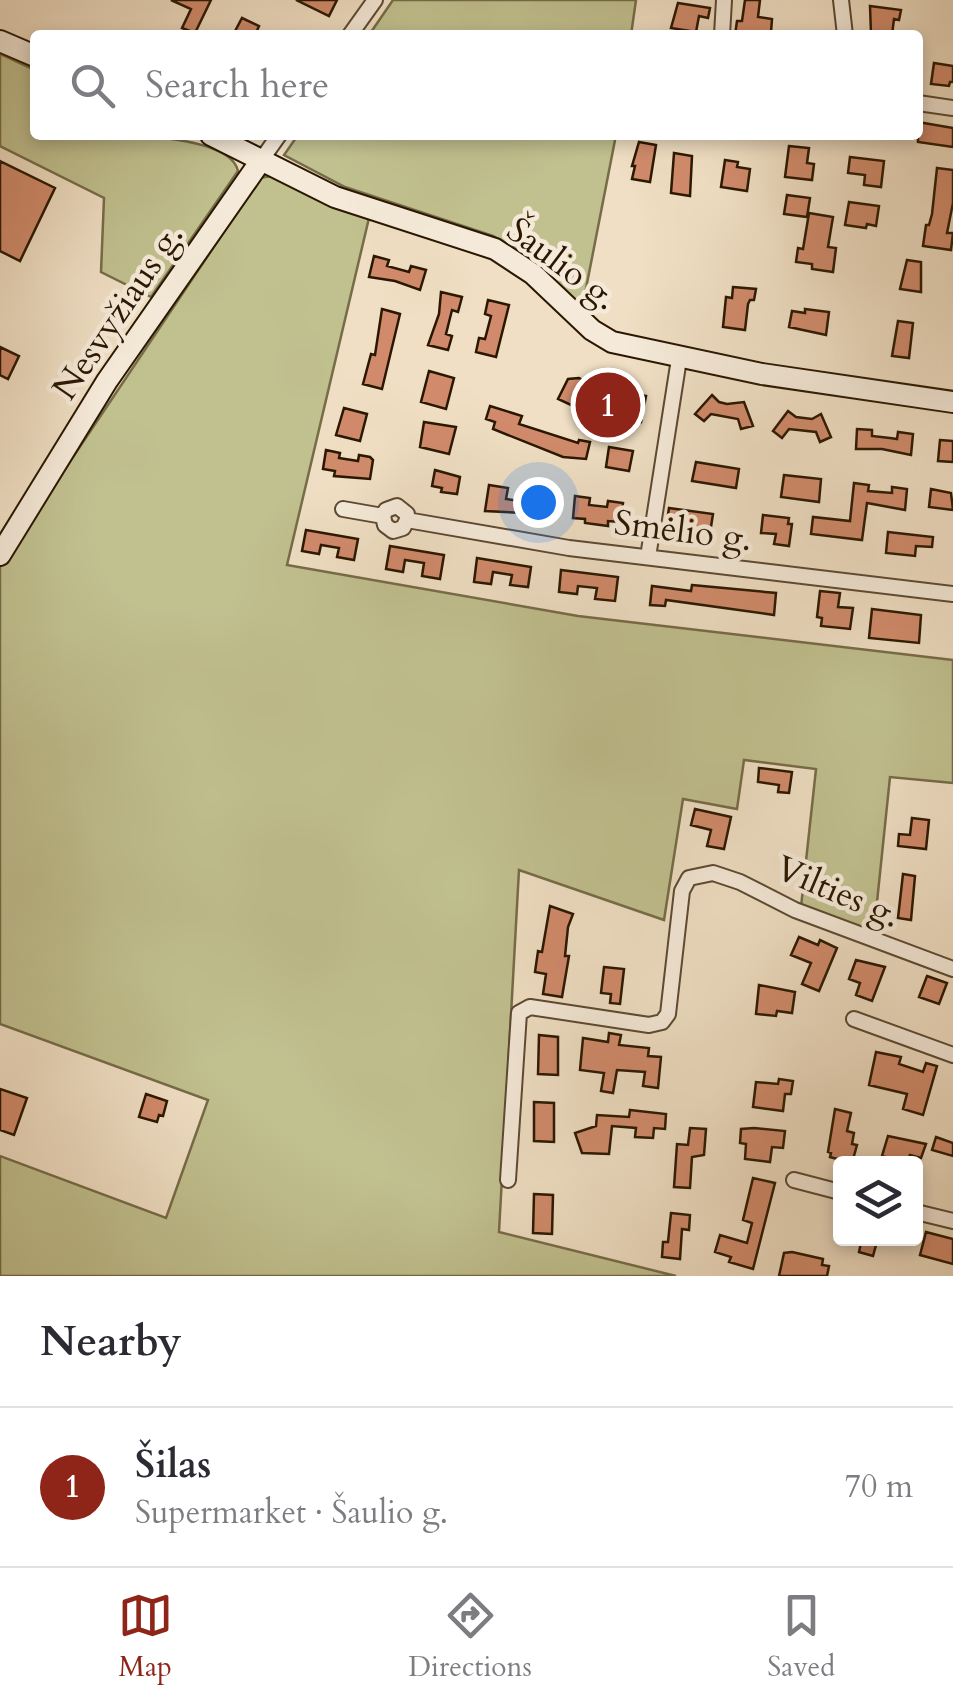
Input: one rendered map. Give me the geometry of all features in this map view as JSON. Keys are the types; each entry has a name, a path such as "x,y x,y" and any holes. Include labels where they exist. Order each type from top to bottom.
{"street":[{"path":"354,30 375,0"},
{"path":"722,30 724,0"},
{"path":"840,0 844,30"},
{"path":"0,41 30,54"},
{"path":"923,104 953,108"},
{"name":"Šaulio g.","path":"221,140 358,206 495,248 533,274 592,330 612,342 679,359 953,402"},
{"path":"262,159 275,140"},
{"name":"Nesvyžiaus g.","path":"0,555 108,381 262,159"},
{"path":"648,557 679,359"},
{"name":"Smėlio g.","path":"343,510 383,516 385,526 393,531 403,528 408,520 569,548 953,594"},
{"name":"Vilties g.","path":"508,1180 517,1021 524,1008 649,1024 662,1022 668,1014 682,891 688,878 713,873 740,882 796,910 953,969"},
{"path":"854,1019 953,1055"},
{"path":"794,1180 833,1190"},
{"path":"923,1214 953,1221"}],"shaded area":[{"path":"393,0 636,0 632,30 372,30"},
{"path":"0,54 30,68 30,140 179,140 228,157 238,171 151,297 101,272 104,198 0,146"},
{"path":"294,140 615,140 582,309 529,257 493,236 345,187 284,155"},
{"path":"271,176 369,218 287,565 578,616 953,660 953,783 890,777 874,931 801,907 816,769 744,760 737,809 683,799 664,920 519,870 499,1232 676,1276 0,1276 0,1156 166,1218 208,1100 0,1024 0,566 260,178"}],"building":[{"path":"171,0 211,0 196,30 182,28 191,9"},
{"path":"296,0 337,0 329,16"},
{"path":"745,0 760,0 758,17 772,19 771,30 736,30 737,21 742,21"},
{"path":"678,3 710,8 708,18 699,16 696,30 671,28"},
{"path":"870,6 901,10 893,30 871,30"},
{"path":"242,18 259,26 257,30 236,30"},
{"path":"934,63 953,66 953,82 949,86 931,84"},
{"path":"923,123 953,128 953,147 918,142 923,140"},
{"path":"639,142 656,145 650,182 632,179"},
{"path":"789,146 809,148 807,163 814,164 812,180 785,177"},
{"path":"674,153 692,156 690,196 671,193"},
{"path":"850,157 884,161 881,187 864,185 865,175 848,173"},
{"path":"725,160 750,169 747,191 721,187"},
{"path":"0,161 55,188 20,261 0,251"},
{"path":"937,168 953,170 953,203 947,233 953,233 951,250 923,246 932,214"},
{"path":"787,195 810,198 807,217 784,214"},
{"path":"849,202 879,206 876,226 845,225"},
{"path":"809,213 833,217 828,247 836,248 833,272 796,262 798,248 803,249"},
{"path":"374,256 389,260 387,266 409,272 411,266 426,270 420,290 369,277"},
{"path":"907,260 921,262 921,292 900,289"},
{"path":"733,287 756,289 754,300 748,304 745,330 723,327 726,297 732,298"},
{"path":"441,292 462,297 458,312 452,310 446,334 452,336 448,350 428,345 439,314"},
{"path":"488,300 509,305 496,357 476,352 479,338 485,339 491,316 485,314"},
{"path":"382,309 400,314 382,389 363,384 371,354 375,355"},
{"path":"805,309 829,312 826,335 789,327 792,311 805,313"},
{"path":"898,321 913,323 909,358 892,356"},
{"path":"0,347 19,356 8,379 0,375"},
{"path":"429,371 454,378 446,409 421,402"},
{"path":"579,378 595,386 646,396 641,422 586,412 558,399 568,379"},
{"path":"712,395 727,404 744,402 753,426 741,429 738,419 711,414 704,421 695,414"},
{"path":"490,406 522,416 519,424 578,443 590,442 586,459 563,457 493,429 495,422 486,419"},
{"path":"344,408 367,414 360,441 336,435"},
{"path":"788,411 796,417 812,419 821,414 831,437 820,442 816,432 789,429 782,438 773,431"},
{"path":"424,422 456,427 449,454 420,447"},
{"path":"857,429 872,430 872,436 897,439 898,432 913,434 911,455 856,449"},
{"path":"940,440 953,441 953,462 938,461"},
{"path":"609,447 633,451 629,471 606,467"},
{"path":"326,450 340,453 339,458 358,461 359,455 370,457 370,479 334,476 335,471 323,469"},
{"path":"696,462 739,469 736,488 692,481"},
{"path":"435,470 460,477 457,494 432,486"},
{"path":"784,475 821,479 819,502 781,497"},
{"path":"854,483 869,485 868,491 892,493 892,487 907,489 905,510 867,503 862,540 811,534 813,517 850,521"},
{"path":"489,485 508,488 506,499 526,502 528,492 544,495 540,520 523,517 524,513 485,511"},
{"path":"931,489 951,493 953,510 929,507"},
{"path":"575,496 590,498 589,505 607,507 608,501 623,503 620,522 608,521 608,526 573,518"},
{"path":"669,508 713,514 710,533 666,527"},
{"path":"763,515 789,518 789,546 774,544 776,534 761,533"},
{"path":"306,530 358,539 354,560 337,557 339,548 321,545 319,554 302,551"},
{"path":"888,532 933,537 932,547 916,546 915,556 886,553"},
{"path":"390,546 444,555 440,579 422,576 424,563 405,560 403,572 386,569"},
{"path":"477,558 531,567 528,587 510,585 512,575 493,572 491,584 474,582"},
{"path":"561,570 618,577 615,601 595,599 597,588 578,586 577,594 559,592"},
{"path":"692,585 776,593 774,615 666,600 665,606 650,605 652,586 691,591"},
{"path":"820,591 840,593 838,607 853,608 850,629 821,626 822,618 817,617"},
{"path":"872,609 921,615 919,643 869,638"},
{"path":"759,768 792,772 789,793 778,792 779,785 758,782"},
{"path":"695,809 731,817 724,849 707,846 711,830 691,825"},
{"path":"912,818 929,820 926,849 898,846 899,834 910,835"},
{"path":"903,874 915,876 911,920 898,918"},
{"path":"550,906 573,914 568,927 565,956 569,956 562,997 543,994 546,974 535,972"},
{"path":"799,937 837,948 819,991 802,984 811,963 791,955"},
{"path":"856,960 885,967 872,1001 856,995 860,983 849,979"},
{"path":"604,967 624,969 620,1004 610,1003 611,994 601,993"},
{"path":"927,976 947,983 939,1004 919,997"},
{"path":"759,985 795,992 792,1013 756,1014"},
{"path":"609,1033 621,1035 619,1045 649,1048 648,1056 661,1057 658,1088 643,1086 645,1072 617,1070 613,1093 601,1091 604,1073 580,1070 583,1038 608,1042"},
{"path":"539,1035 558,1037 558,1075 538,1074"},
{"path":"876,1052 901,1057 899,1064 923,1072 926,1063 937,1066 923,1115 903,1109 907,1094 869,1085"},
{"path":"779,1079 793,1081 791,1094 785,1094 783,1111 753,1107 756,1082 778,1084"},
{"path":"0,1089 27,1098 14,1135 0,1130"},
{"path":"146,1094 167,1101 157,1122 139,1117"},
{"path":"534,1102 554,1103 554,1142 534,1141"},
{"path":"835,1109 851,1113 847,1131 854,1133 852,1144 857,1145 854,1156 833,1158 828,1152"},
{"path":"630,1110 666,1114 665,1129 654,1128 653,1138 635,1137 636,1128 612,1126 609,1154 582,1153 575,1133 596,1126 597,1115 629,1117"},
{"path":"690,1128 706,1129 704,1155 692,1157 690,1188 674,1187 677,1144 688,1145"},
{"path":"741,1129 785,1131 783,1148 772,1147 770,1162 745,1159"},
{"path":"888,1136 926,1144 922,1156 882,1156"},
{"path":"936,1137 953,1143 953,1156 932,1150"},
{"path":"753,1178 775,1183 753,1269 729,1262 731,1257 715,1252 720,1235 747,1243 752,1223 743,1220"},
{"path":"534,1194 553,1195 552,1234 533,1233"},
{"path":"671,1213 690,1215 689,1230 682,1229 680,1259 662,1257"},
{"path":"926,1232 953,1239 953,1264 920,1255"},
{"path":"860,1246 876,1246 873,1256 859,1252"},
{"path":"784,1253 823,1259 822,1265 829,1266 827,1276 779,1276"}],"place":[{"name":"Šilas","path":"608,405"}]}
